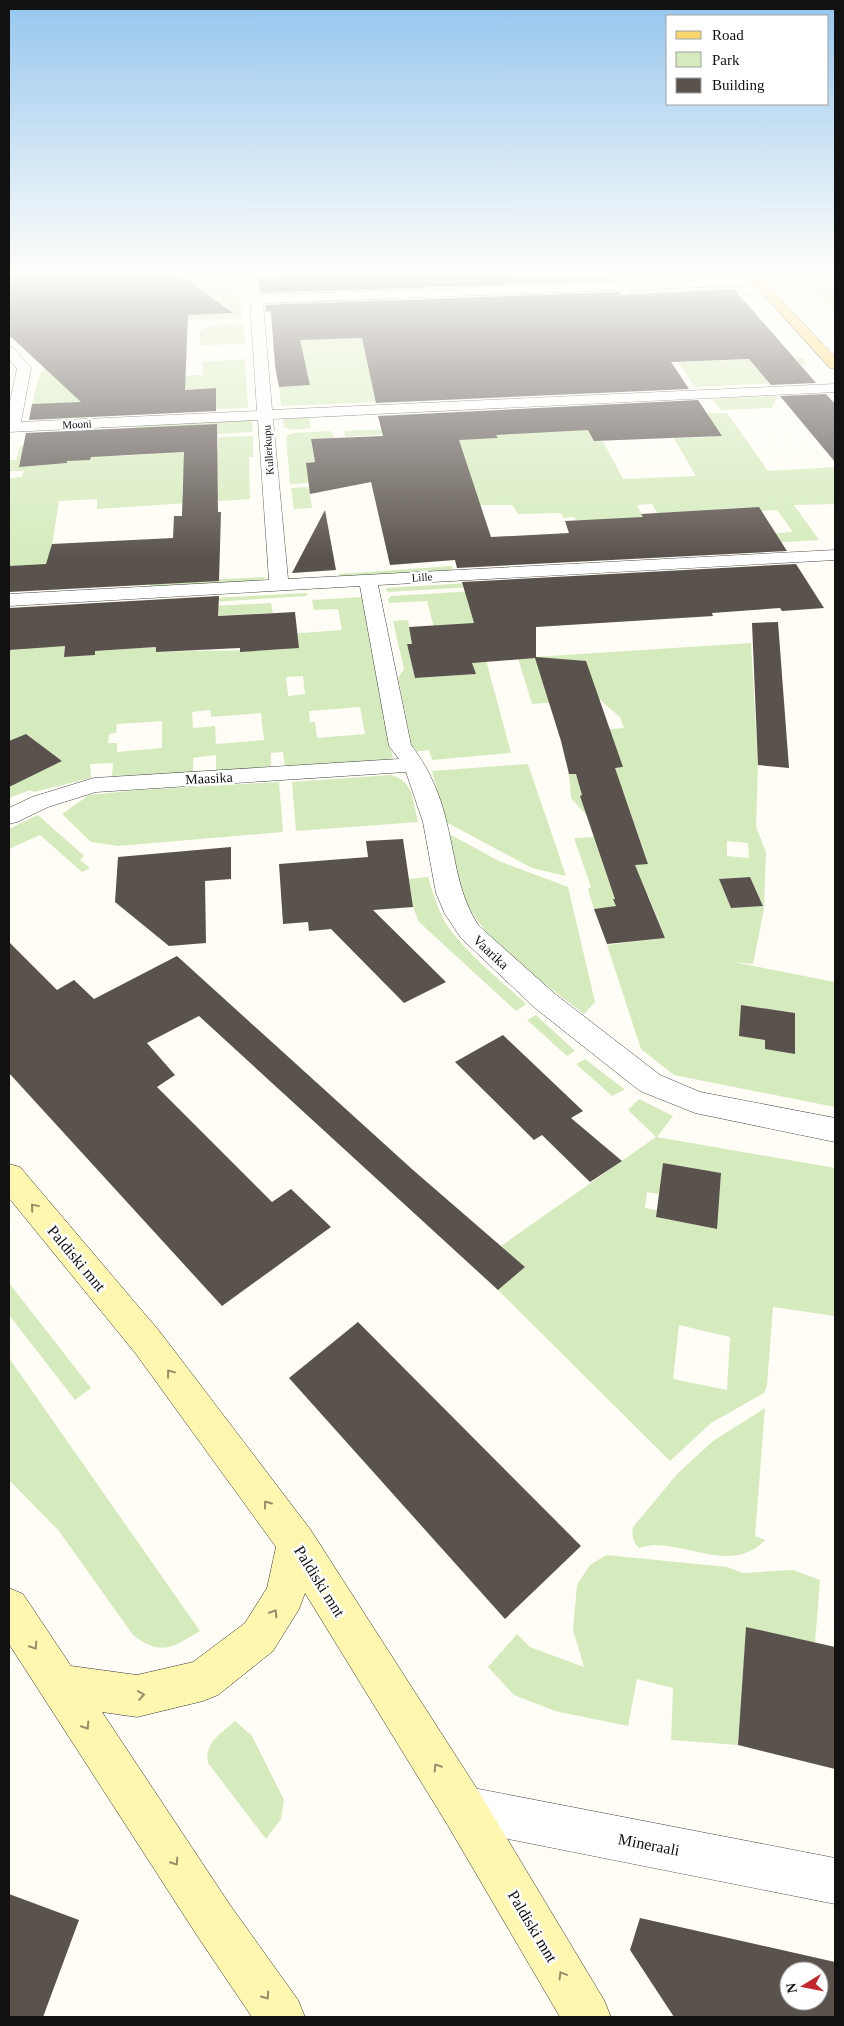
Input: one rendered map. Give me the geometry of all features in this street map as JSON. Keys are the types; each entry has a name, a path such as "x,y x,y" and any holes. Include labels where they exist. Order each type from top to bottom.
{"main road":[{"name":"Paldiski mnt","path":"9,1176 148,1343 296,1543 463,1808 587,2017"},
{"path":"59,1685 137,1696 203,1680 259,1637 285,1595 296,1543"},
{"path":"9,1608 214,1920 281,2017"}],"street":[{"path":"11,427 24,369"},
{"name":"Kullerkupu","path":"262,369 279,586"},
{"name":"Mooni","path":"11,427 835,388"},
{"name":"Lille","path":"9,600 835,555"},
{"name":"Vaarika","path":"368,580 407,756 434,822 449,893 458,914 470,932 545,1002 650,1083 695,1102 835,1130"},
{"name":"Maasika","path":"9,817 40,802 94,785 407,756"},
{"name":"Mineraali","path":"463,1808 835,1881"}],"green space":[{"path":"44,369 154,369 172,376 203,375 203,369 246,369 248,408 216,409 215,388 185,390 114,414 32,404 39,376"},
{"path":"276,369 381,369 373,390 376,402 281,406 279,387 310,384 307,369 276,371"},
{"path":"682,369 771,369 783,383 695,387"},
{"path":"775,396 777,398 772,408 721,410 713,399"},
{"path":"707,413 727,413 768,471 835,467 835,504 794,505 819,540 724,546 587,529 583,520 576,520 574,517 563,518 561,513 518,514 512,505 480,505 450,426 484,436 485,439 497,438 496,435 513,434 509,423 591,419 623,479 696,476 674,438 712,437","holes":["652,504 660,517 644,519 637,505","757,507 760,511 777,510 793,532 750,535 727,525 718,509"]},
{"path":"309,418 311,428 292,430 284,427 283,419"},
{"path":"252,420 253,432 134,438 135,426"},
{"path":"387,429 388,434 345,437 344,431"},
{"path":"329,431 333,433 335,438 311,439 315,462 306,463 309,483 290,484 286,436 293,433"},
{"path":"253,436 253,457 249,457 250,499 97,509 97,499 59,501 46,584 21,566 9,567 9,478 22,477 24,471 9,471 9,460 16,460 20,446 47,445 51,464 67,463 67,461 93,443 120,456 218,450 218,437","holes":["217,474 218,495 182,496 183,476"]},
{"path":"309,487 312,508 294,509 291,488"},
{"path":"452,566 453,570 340,578 339,574"},
{"path":"618,574 625,578 387,592 386,588"},
{"path":"266,577 261,581 149,587 149,583"},
{"path":"626,582 468,602 475,626 434,628 427,601 389,603 388,599 391,596"},
{"path":"307,593 307,596 212,602 212,598"},
{"path":"362,597 393,759 285,767 283,752 271,753 271,768 216,771 216,755 193,758 193,772 112,776 113,763 90,764 91,778 34,792 30,790 9,798 9,774 19,781 62,761 26,734 9,741 9,650 22,649 66,624 64,657 95,655 95,651 156,647 156,652 288,649 288,634 342,630 338,609 314,610 312,600","holes":["303,676 305,694 288,696 286,677","360,707 365,734 317,738 315,722 310,722 309,711","210,710 211,717 261,713 264,740 216,744 215,726 193,728 192,712","162,721 162,748 117,752 117,743 108,743 109,734 116,733 117,724"]},
{"path":"271,603 273,613 212,616 213,606"},
{"path":"408,620 412,644 407,644 415,678 475,674 472,663 486,660 511,753 432,760 429,750 413,752 398,678 404,669 393,621"},
{"path":"751,643 758,765 756,827 766,852 764,909 753,964 733,962 835,982 835,1107 674,1075 641,1049 607,945 665,938 648,895 613,899 616,906 594,909 588,889 591,887 574,838 594,837 648,863 628,806 589,818 571,798 569,774 623,767 612,739 599,730 624,728 620,717 599,699 532,704 518,658","holes":["727,841 748,843 749,858 727,856","750,877 763,905 731,908 719,879","741,1005 795,1013 795,1054 766,1049 765,1040"]},
{"path":"528,764 566,876 532,868 446,822 432,771"},
{"path":"391,775 399,778 408,787 418,822 296,831 292,782"},
{"path":"279,782 283,832 118,846 91,842 62,814 89,795 139,790"},
{"path":"38,815 84,856 80,860 90,868 82,872 40,835 9,849 9,829"},
{"path":"449,834 499,861 568,887 595,1002 584,1014 514,959 482,926 470,909 461,891"},
{"path":"428,877 440,912 451,931 477,960 526,1004 516,1011 419,922 413,907 409,879"},
{"path":"536,1015 575,1051 567,1056 527,1020"},
{"path":"585,1059 624,1090 612,1096 576,1064"},
{"path":"639,1099 673,1116 657,1137 835,1168 835,1316 773,1307 767,1385 764,1393 711,1423 670,1461 498,1290 525,1267 501,1246 656,1137 628,1110","holes":["663,1163 721,1173 716,1229 656,1217 657,1210 645,1208 647,1192 659,1194","679,1325 730,1337 727,1390 673,1379"]},
{"path":"9,1283 91,1388 75,1400 9,1315"},
{"path":"9,1358 200,1631 174,1645 159,1648 143,1642 133,1635 59,1531 9,1480"},
{"path":"765,1408 755,1536 765,1540 753,1550 740,1555 726,1556 668,1546 652,1545 639,1548 633,1538 633,1527 678,1473 713,1441"},
{"path":"606,1555 727,1567 743,1573 793,1570 820,1580 815,1643 746,1627 738,1745 671,1740 673,1688 637,1679 628,1726 555,1711 514,1695 488,1667 517,1634 530,1647 584,1667 573,1630 577,1585 590,1565"},
{"path":"235,1721 252,1736 284,1800 281,1819 266,1839 208,1763 207,1756 211,1744 219,1734"}],"building":[{"path":"45,369 186,369 185,390 216,388 216,411 29,420 32,404 81,402"},
{"path":"275,369 306,369 310,385 279,387"},
{"path":"369,369 675,369 689,389 376,403"},
{"path":"757,369 803,369 816,383 771,385"},
{"path":"826,394 835,404 835,462 780,396"},
{"path":"698,400 722,436 594,441 588,430 496,435 498,438 459,440 491,537 569,533 565,521 643,517 641,514 759,507 787,551 457,568 455,560 390,565 371,482 310,494 306,463 315,462 311,439 383,436 378,416"},
{"path":"217,424 218,512 221,512 219,581 9,592 9,566 46,564 52,544 173,538 174,516 182,516 184,452 91,457 90,460 19,467 26,433"},
{"path":"325,510 336,570 292,573"},
{"path":"796,564 824,608 782,611 780,608 712,613 713,616 536,627 536,657 586,661 623,767 615,768 648,864 635,865 665,938 607,944 594,909 616,906 613,899 615,899 580,796 582,795 576,774 569,774 561,741 535,658 472,663 476,674 415,678 407,644 412,644 409,627 474,623 462,582"},
{"path":"219,596 218,616 295,612 299,648 240,652 240,648 156,652 156,647 95,651 95,655 64,657 65,646 9,650 9,608"},
{"path":"778,622 789,768 758,765 752,623"},
{"path":"26,734 62,761 9,787 9,741"},
{"path":"403,839 413,907 373,910 446,982 404,1003 331,929 309,931 308,922 283,924 279,864 368,857 366,841"},
{"path":"231,847 231,879 205,881 206,943 169,946 115,902 118,857"},
{"path":"750,877 763,906 731,908 719,879"},
{"path":"9,942 57,990 74,980 94,999 177,956 413,1170 525,1267 498,1290 199,1016 147,1043 175,1075 157,1087 272,1202 291,1189 331,1227 222,1306 9,1073"},
{"path":"741,1005 795,1013 795,1054 765,1049 765,1040 739,1036"},
{"path":"503,1035 583,1111 571,1118 622,1161 590,1182 542,1135 534,1140 455,1062"},
{"path":"663,1163 721,1173 717,1229 656,1217"},
{"path":"358,1322 581,1546 505,1619 289,1378"},
{"path":"746,1627 835,1647 835,1769 738,1745"},
{"path":"9,1894 79,1920 43,2017 9,2017"},
{"path":"640,1918 835,1962 835,2017 674,2017 630,1950"}]}
